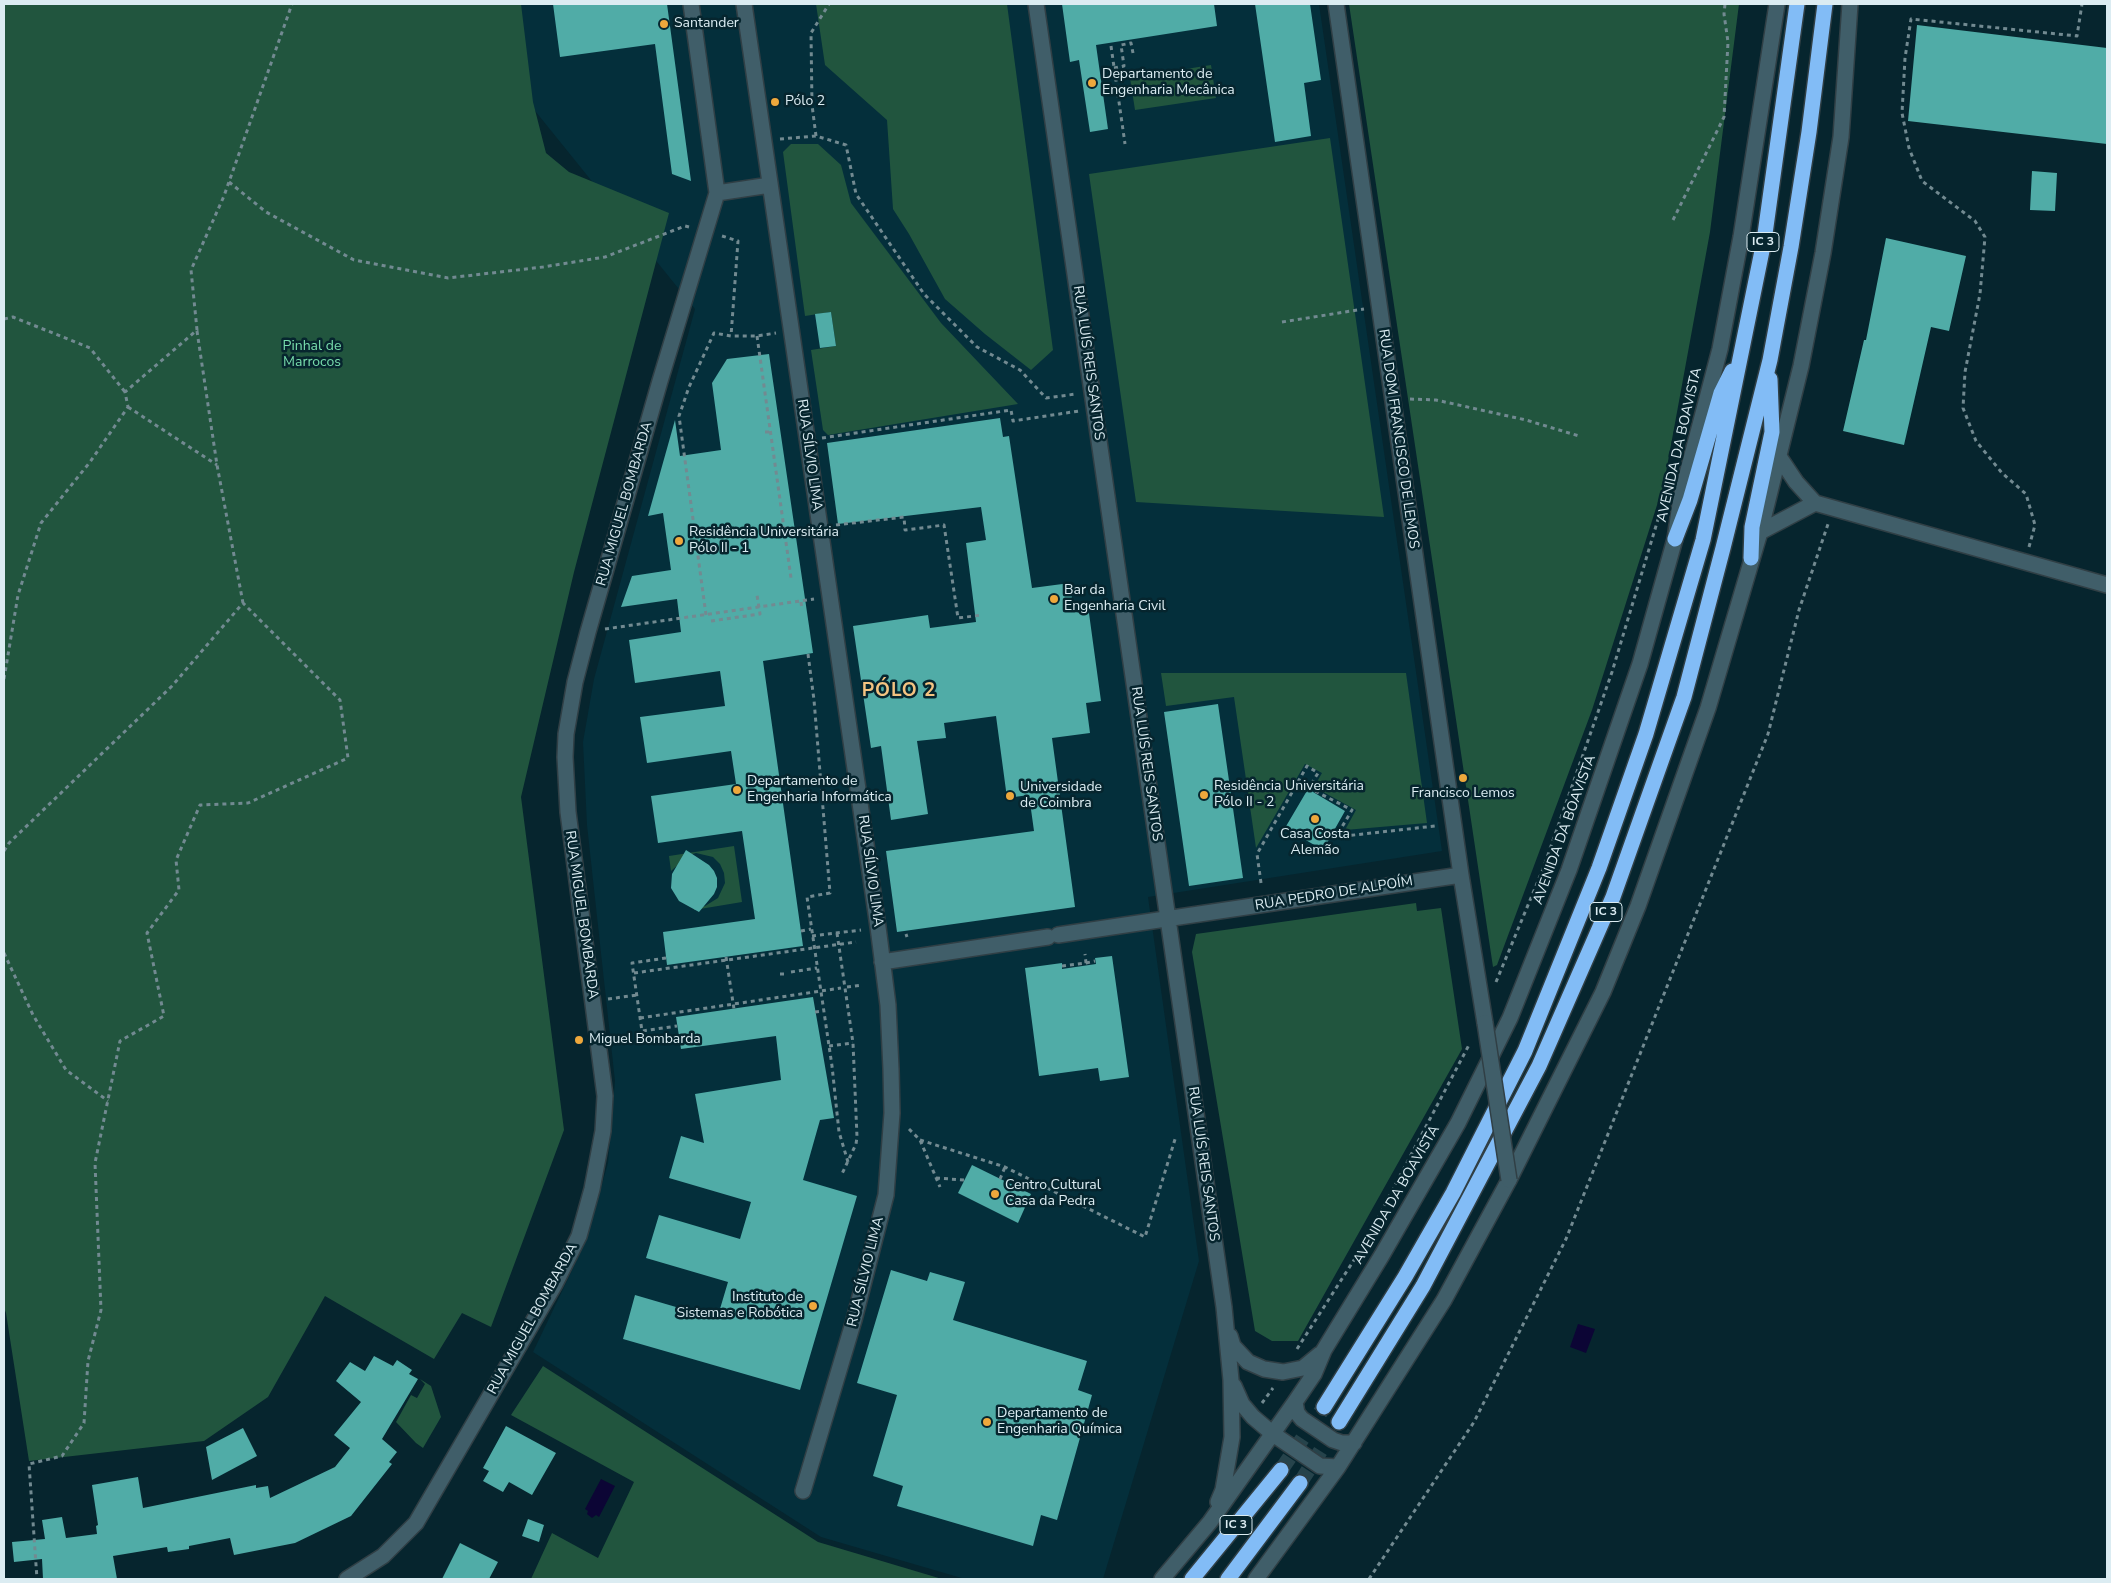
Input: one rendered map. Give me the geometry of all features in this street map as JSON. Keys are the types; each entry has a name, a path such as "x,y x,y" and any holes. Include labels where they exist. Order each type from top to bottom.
{"highway":[{"name":"IC 3","path":"1324,1407 1405,1276 1453,1193 1526,1051 1599,868 1646,734 1703,540 1764,241 1797,4"},
{"name":"IC 3","path":"1339,1422 1423,1286 1539,1066 1613,897 1684,697 1724,548 1770,360 1791,247 1826,4"},
{"path":"1675,539 1690,500 1721,393 1740,354"},
{"path":"1751,558 1752,527 1772,432 1770,360"},
{"name":"IC 3","path":"1192,1579 1281,1470"},
{"name":"IC 3","path":"1228,1579 1300,1483"}],"street":[{"path":"691,4 718,193 770,185"},
{"name":"RUA SÍLVIO LIMA","path":"744,4 888,1005 892,1113 886,1195 854,1320 803,1491"},
{"name":"RUA LUÍS REIS SANTOS","path":"1036,4 1224,1308 1231,1380 1232,1437 1223,1490 1210,1522"},
{"name":"RUA DOM FRANCISCO DE LEMOS","path":"1336,4 1461,875"},
{"name":"AVENIDA DA BOAVISTA","path":"1162,1579 1210,1522 1314,1374 1324,1350 1382,1256 1458,1124 1510,1018 1569,870 1640,664 1675,539 1682,497 1720,349 1740,246 1777,4"},
{"path":"1256,1579 1338,1467 1444,1300 1509,1180 1602,992 1638,906 1708,708 1760,532 1801,366 1823,253 1841,137 1850,4"},
{"name":"RUA MIGUEL BOMBARDA","path":"347,1579 383,1556 416,1523 532,1326 579,1236 592,1189 603,1131 605,1096 568,812 565,757 566,734 575,682 588,632 705,231 718,193"},
{"path":"1778,455 1796,482 1815,503 2107,585"},
{"path":"1760,532 1815,503"},
{"path":"1461,875 1509,1180"},
{"name":"RUA PEDRO DE ALPOÍM","path":"882,962 1461,875"},
{"path":"1224,1308 1233,1346 1248,1362 1264,1369 1282,1372 1303,1368 1324,1350"},
{"path":"1231,1380 1248,1411 1273,1434 1320,1466 1338,1467"},
{"path":"1295,1402 1297,1413 1302,1420 1333,1440 1342,1443 1354,1443"}],"path":[{"path":"38,1579 29,1464 62,1456 84,1423 88,1361 102,1310 95,1163 120,1041 164,1016 147,933 178,890 176,860 200,805 248,803 348,758 340,700 243,603 217,465 197,330 191,270 229,182 292,4"},
{"path":"816,136 812,105 811,33 828,4"},
{"path":"1673,220 1713,143 1724,117 1728,42 1724,14 1725,4"},
{"path":"2025,562 2035,525 2026,494 2002,474 1976,441 1963,408 1965,372 1980,294 1985,237 1975,221 1922,181 1909,148 1902,113 1905,58 1911,19 2077,36 2082,4"},
{"path":"1114,68 1124,66 1121,44 1131,43 1133,53"},
{"path":"1111,46 1125,144"},
{"path":"778,140 816,136 846,145 856,194 924,294 976,348 1020,370 1046,398 1092,392"},
{"path":"229,182 266,212 354,260 448,278 543,267 605,257 685,226 738,241 731,336"},
{"path":"1282,322 1379,307"},
{"path":"4,318 14,317 90,348 125,392 128,407 217,465"},
{"path":"125,392 197,330"},
{"path":"706,615 679,416 689,387 714,333 731,336 757,336 791,331"},
{"path":"757,336 791,578"},
{"path":"1392,398 1436,400 1526,420 1579,436"},
{"path":"4,677 18,596 41,523 90,462 128,407"},
{"path":"822,438 1011,410 1013,421 1095,409"},
{"path":"765,432 770,432"},
{"path":"1369,1579 1474,1422 1566,1239 1768,734 1799,610 1833,509"},
{"path":"1494,986 1542,869 1612,672 1660,513"},
{"path":"834,526 904,517 905,530 944,525 958,618 982,615"},
{"path":"779,532 784,531"},
{"path":"711,621 760,614 757,595"},
{"path":"615,628 830,597"},
{"path":"800,602 802,610"},
{"path":"4,851 9,843 172,686 243,603"},
{"path":"730,619 731,626"},
{"path":"808,654 814,700 830,894 807,897 829,1046 839,1132 848,1162"},
{"path":"1261,883 1257,854 1307,766 1318,772 1309,788 1352,810 1336,837 1435,826"},
{"path":"801,931 811,929"},
{"path":"812,936 855,930"},
{"path":"836,933 853,1043 857,1137 856,1144 841,1176"},
{"path":"634,972 856,942"},
{"path":"4,953 33,1015 66,1070 108,1101"},
{"path":"1085,954 1086,962"},
{"path":"666,958 632,962 642,1031 677,1026"},
{"path":"727,958 733,1006"},
{"path":"1062,966 1095,961"},
{"path":"791,972 817,968"},
{"path":"847,987 862,985"},
{"path":"640,1018 733,1006 840,988"},
{"path":"593,1001 637,995"},
{"path":"815,1012 824,1011"},
{"path":"829,1046 853,1043"},
{"path":"1292,1357 1363,1246 1466,1052"},
{"path":"940,1187 920,1140 1005,1168 1145,1237 1176,1136"},
{"path":"1000,1179 1005,1168"},
{"path":"936,1178 964,1180"}],"shaded area":[{"name":"Universidade de Coimbra","path":"469,4 1319,4 1442,851 1148,897 1199,1261 1103,1579 965,1579 821,1537 533,1352 586,1241 608,1163 615,1081 587,825 583,742 594,679 695,309 473,34"},
{"path":"1578,1324 1595,1329 1586,1353 1570,1347"},
{"path":"601,1479 615,1486 599,1517 596,1515 592,1518 585,1509"}],"green space":[{"name":"Pinhal de Marrocos","path":"4,4 521,4 533,102 546,153 569,172 669,213 574,572 521,797 564,1130 491,1327 462,1313 434,1359 325,1296 268,1397 204,1441 29,1461 4,1308"},
{"path":"816,4 1007,4 1053,350 1031,370 985,334 945,299 893,209 887,120 825,65"},
{"path":"1349,4 1739,4 1710,232 1664,483 1592,710 1497,965 1493,967"},
{"path":"1211,65 1216,98 1135,110 1130,78"},
{"path":"1330,138 1384,517 1136,502 1089,174"},
{"path":"791,144 818,144 841,165 851,203 941,323 1018,404 828,435 823,430 811,350 836,346 831,312 805,316 783,152"},
{"path":"1161,673 1406,673 1427,823 1345,830 1356,810 1314,787 1322,773 1305,764 1256,848 1234,697 1166,706"},
{"path":"734,846 742,902 694,910 694,908 705,906 718,898 725,883 724,873 720,864 713,857 696,853 689,855 671,871 669,856"},
{"path":"1416,903 1417,911 1441,908 1462,1049 1298,1341 1272,1341 1255,1331 1192,952 1196,934"},
{"path":"543,1366 818,1542 942,1579 531,1579 552,1533 598,1558 634,1482 511,1415"},
{"path":"420,1379 431,1386 441,1417 423,1448 396,1422 411,1395 417,1398 425,1384"}],"building":[{"path":"553,4 667,4 691,181 672,174 655,44 560,57"},
{"path":"1062,4 1214,4 1217,26 1096,45 1108,129 1090,132 1079,60 1070,62"},
{"path":"1255,4 1310,4 1321,80 1304,83 1311,136 1275,142"},
{"path":"1917,25 2107,48 2107,144 1908,121"},
{"path":"2032,171 2057,173 2055,211 2030,210"},
{"path":"1886,238 1966,256 1949,331 1931,327 1904,445 1843,431 1864,340 1866,340"},
{"path":"831,312 836,346 820,348 815,314"},
{"path":"769,354 813,653 763,661 803,946 667,965 663,932 755,919 742,831 658,843 651,796 736,784 731,751 647,763 640,717 725,706 720,671 635,683 629,640 681,632 677,599 621,607 632,576 671,570 663,513 648,516 675,420 680,456 721,450 712,383 727,359"},
{"path":"1000,418 1003,437 1009,436 1032,588 1070,583 1073,608 1088,606 1101,701 1086,703 1090,733 1052,738 1075,907 897,932 886,851 1034,831 1029,795 1007,798 996,716 944,723 946,738 917,741 928,814 891,820 881,746 871,748 853,626 928,615 930,628 976,622 966,543 986,540 981,507 838,524 827,443"},
{"name":"Residência Universitária Pólo II - 2","path":"1218,704 1243,878 1189,886 1164,712"},
{"name":"Casa Costa Alemão","path":"1308,789 1345,811 1323,850 1285,828"},
{"path":"686,850 709,865 717,878 717,887 714,894 699,912 679,901 671,888 672,874"},
{"path":"1112,956 1129,1077 1100,1081 1098,1068 1039,1076 1025,968 1062,963 1062,969 1096,964 1095,958"},
{"path":"813,997 834,1118 820,1120 803,1180 857,1196 800,1390 623,1339 635,1295 717,1319 728,1282 646,1258 659,1215 740,1239 751,1202 669,1178 681,1136 704,1143 695,1094 781,1080 776,1036 681,1049 676,1017"},
{"name":"Centro Cultural Casa da Pedra","path":"972,1165 1031,1194 1018,1223 958,1193"},
{"name":"Departamento de Engenharia Química","path":"891,1270 927,1281 930,1272 965,1282 953,1320 1087,1361 1078,1390 1092,1395 1057,1520 1041,1515 1033,1546 897,1506 903,1486 873,1476 897,1395 857,1383"},
{"path":"374,1356 393,1366 397,1360 412,1370 409,1374 418,1379 382,1439 397,1452 389,1462 392,1464 351,1516 295,1543 234,1555 230,1538 189,1546 189,1549 168,1552 167,1547 113,1556 117,1579 43,1579 42,1559 14,1562 12,1542 45,1539 42,1520 62,1517 66,1538 97,1534 96,1526 98,1525 92,1485 138,1477 143,1508 256,1485 256,1488 268,1486 270,1498 335,1467 350,1448 334,1435 361,1402 336,1381 350,1362 365,1371"},
{"path":"506,1426 556,1453 532,1495 509,1482 503,1492 483,1481 489,1471 483,1468"},
{"path":"243,1428 257,1456 212,1480 206,1447"},
{"path":"528,1519 544,1525 539,1542 522,1536"},
{"path":"460,1543 498,1562 489,1579 442,1579"}],"tunnel":[{"path":"1281,1470 1324,1407"},
{"path":"1300,1483 1339,1422"}],"place":[{"name":"Santander","path":"664,24"},
{"name":"Departamento de Engenharia Mecânica","path":"1092,83"},
{"name":"Pólo 2","path":"775,102"},
{"name":"Residência Universitária Pólo II - 1","path":"679,541"},
{"name":"Bar da Engenharia Civil","path":"1054,599"},
{"name":"Francisco Lemos","path":"1463,778"},
{"name":"Departamento de Engenharia Informática","path":"737,790"},
{"name":"Residência Universitária Pólo II - 2","path":"1204,795"},
{"name":"Universidade de Coimbra","path":"1010,796"},
{"name":"Casa Costa Alemão","path":"1315,819"},
{"name":"Miguel Bombarda","path":"579,1040"},
{"name":"Centro Cultural Casa da Pedra","path":"995,1194"},
{"name":"Instituto de Sistemas e Robótica","path":"813,1306"},
{"name":"Departamento de Engenharia Química","path":"987,1422"}],"district":[{"name":"PÓLO 2","path":"899,691"}]}
